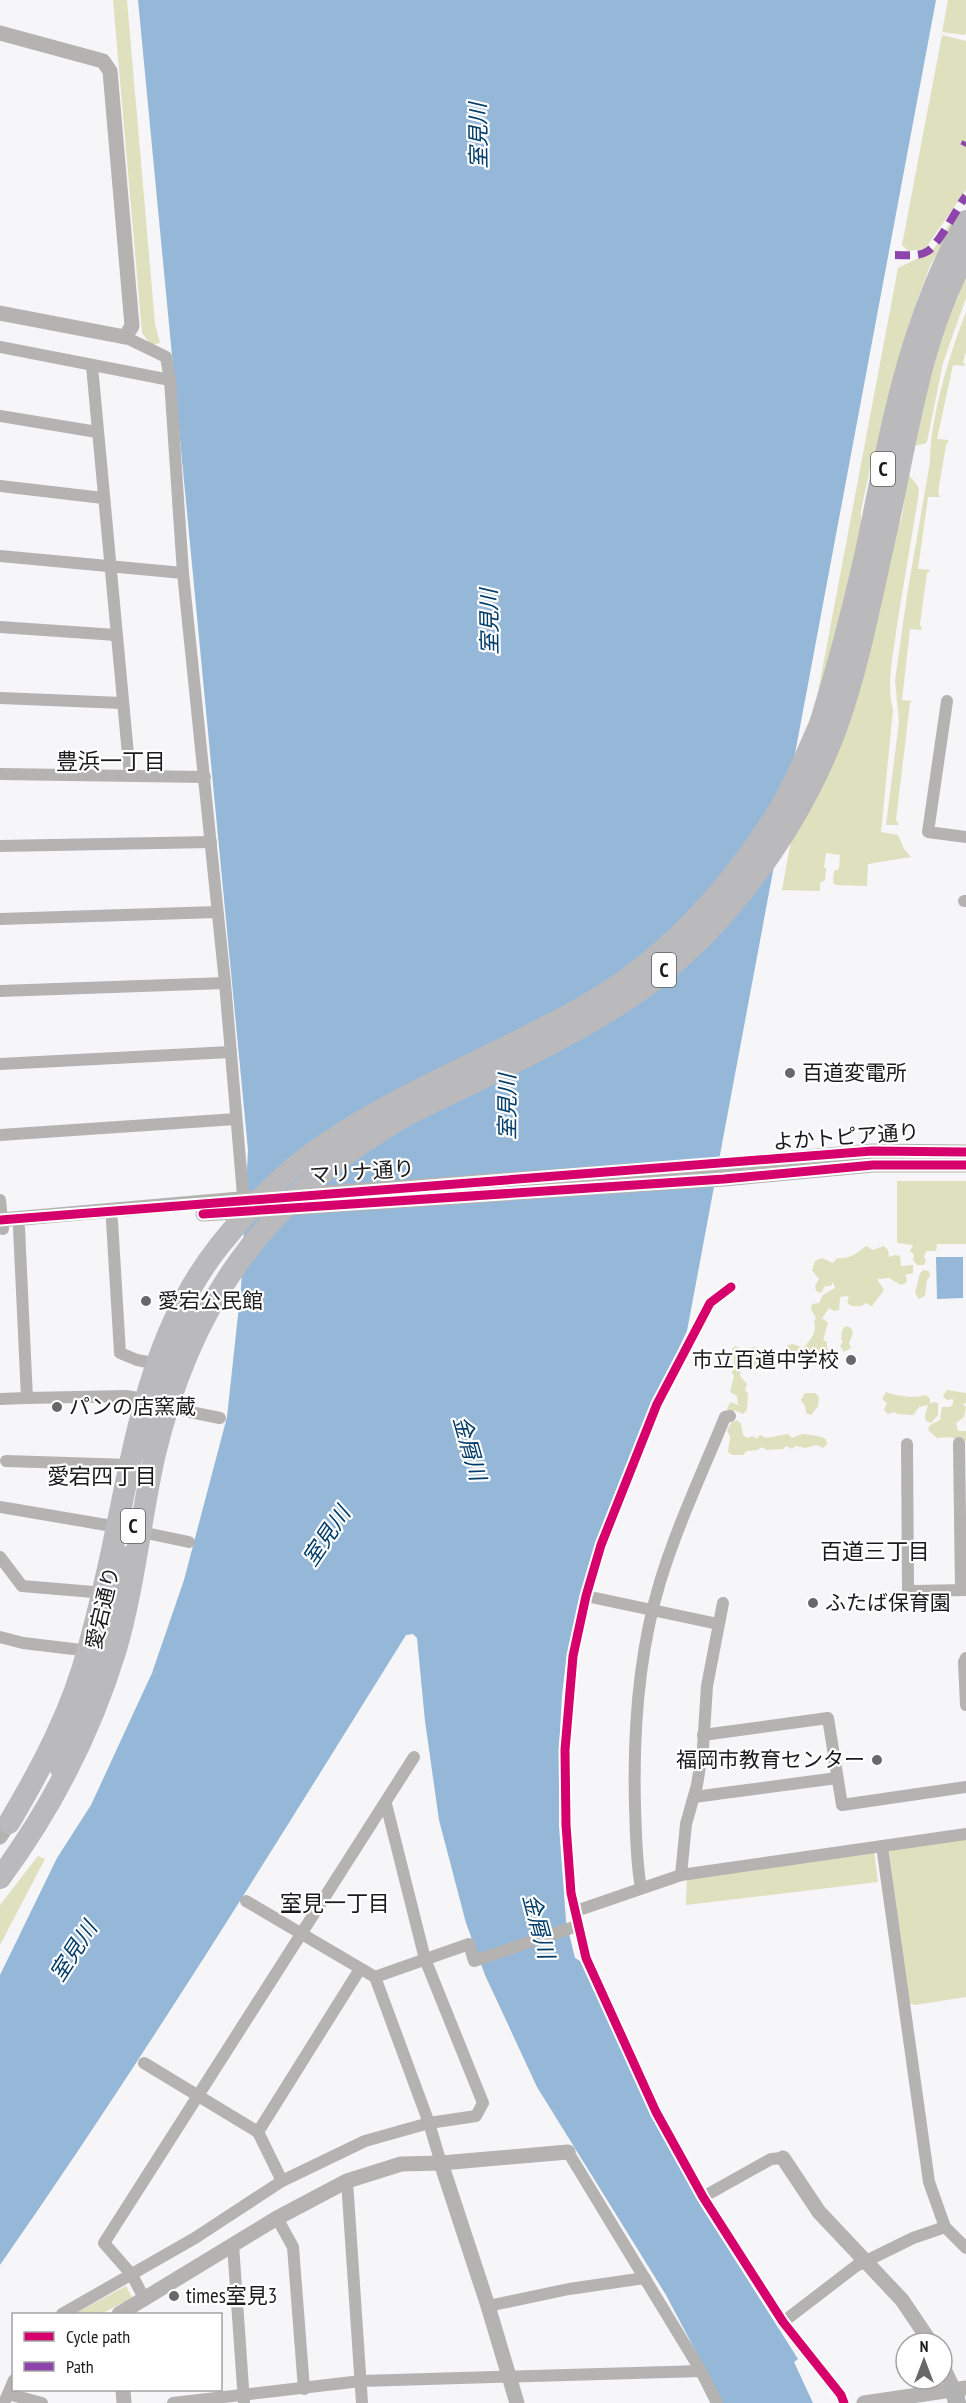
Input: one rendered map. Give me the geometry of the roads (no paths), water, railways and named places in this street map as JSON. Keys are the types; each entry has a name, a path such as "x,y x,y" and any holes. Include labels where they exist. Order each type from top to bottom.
{"highway":[{"name":"C","path":"0,1837 29,1790 54,1741 79,1680 105,1582 130,1456 144,1399 166,1338 179,1311 197,1278 218,1248 272,1187 303,1160 334,1138 398,1100 592,1002 635,973 671,942 724,887 777,813 801,768 820,724 837,672 908,361 935,281 966,221"},
{"name":"C","path":"53,1795 69,1738 93,1681 120,1582 157,1402 177,1346 205,1291 227,1257 279,1197 351,1144 545,1047 646,985 702,936 738,896 791,821 819,769 836,730 853,676 912,410 938,318 966,254"},
{"name":"C","path":"0,1879 31,1833 65,1775 104,1684 129,1597 147,1494 168,1403 188,1351 218,1293 251,1242 294,1197 342,1156 373,1134 405,1116"}],"street":[{"path":"0,33 104,61 110,71 132,306 132,326 125,337"},
{"path":"0,313 125,337 166,357 170,380 183,573 225,983 236,1119 255,1205"},
{"path":"0,347 170,380"},
{"path":"92,366 130,776"},
{"path":"0,416 98,432"},
{"path":"0,486 103,498"},
{"path":"0,556 183,573"},
{"path":"0,627 116,635"},
{"path":"0,698 122,703"},
{"path":"947,701 928,832 966,837"},
{"path":"0,774 205,777"},
{"path":"0,846 211,842"},
{"path":"0,919 217,912"},
{"path":"0,991 225,983"},
{"path":"0,1064 230,1052"},
{"path":"0,1135 236,1119"},
{"name":"よかトピア通り","path":"726,1171 872,1151 966,1152"},
{"name":"よかトピア通り","path":"726,1171 873,1165 966,1165"},
{"name":"マリナ通り","path":"1,1224 726,1171"},
{"path":"0,1200 1,1224"},
{"name":"愛宕通り","path":"0,1837 34,1784 60,1729 90,1651 105,1593 144,1399 158,1364 195,1287 224,1239 255,1205"},
{"name":"愛宕通り","path":"0,1879 32,1847 53,1795 82,1739 101,1695 128,1599 165,1407 180,1364 215,1288 249,1232 255,1205"},
{"name":"マリナ通り","path":"1,1224 19,1228 112,1221 255,1205"},
{"path":"112,1221 120,1353 137,1360 158,1364"},
{"path":"19,1228 27,1398"},
{"path":"731,1287 710,1303 657,1404 601,1545 586,1596 573,1656 565,1750 566,1825 571,1893 586,1958 652,2102 703,2197 783,2322 841,2395 844,2403"},
{"path":"0,1399 126,1396 144,1399"},
{"path":"165,1407 219,1418"},
{"path":"641,1888 636,1829 634,1740 640,1673 660,1582 725,1417 730,1416"},
{"path":"907,1444 909,1589 914,1591 964,1590 959,1443"},
{"path":"6,1461 130,1465"},
{"path":"0,1507 118,1527"},
{"path":"141,1532 189,1542"},
{"path":"0,1557 22,1586 105,1593"},
{"path":"586,1596 718,1624"},
{"path":"681,1875 686,1824 694,1797 703,1748 707,1686 723,1603"},
{"path":"0,1637 23,1643 90,1651"},
{"path":"966,1658 966,1705"},
{"path":"703,1735 828,1718 842,1805 966,1787"},
{"path":"145,2300 132,2276 104,2243 414,1757"},
{"path":"694,1797 837,1778"},
{"path":"64,2313 195,2238 282,2181 365,2141 429,2123 476,2116 483,2103 425,1959 386,1804"},
{"path":"576,1911 681,1875 966,1834"},
{"path":"882,1846 928,2182 945,2227 966,2248"},
{"path":"246,1901 375,1977 429,2123 517,2403"},
{"path":"375,1977 469,1944 474,1961 577,1926"},
{"path":"258,2132 360,1969"},
{"path":"144,2063 258,2132 282,2181"},
{"path":"121,2313 277,2218 347,2181 401,2164 441,2163 568,2152 701,2371 717,2403"},
{"path":"703,2197 771,2159 783,2158 819,2212 902,2300 924,2331"},
{"path":"347,2181 362,2403"},
{"path":"277,2218 293,2247 303,2389"},
{"path":"783,2322 866,2260 913,2238 945,2227"},
{"path":"233,2245 244,2399"},
{"path":"488,2306 569,2289 645,2278"},
{"path":"173,2403 244,2399 361,2381 701,2371"},
{"path":"6,2398 42,2403"},
{"path":"864,2403 958,2398"}],"water":[{"path":"138,0 936,0 687,1331 653,1402 581,1593 567,1654 559,1750 559,1826 566,1921 575,1958 580,1961 651,2114 699,2203 798,2359 794,2362 813,2403 723,2403 666,2295 537,2087 485,1975 466,1923 439,1820 425,1721 417,1638 413,1634 406,1635 156,2031 0,2265 0,1975 57,1858 91,1805 152,1673 184,1580 227,1417 241,1287 248,1150"},
{"path":"936,1257 963,1257 963,1298 937,1299"}],"place":[{"name":"百道変電所","path":"790,1073"},
{"name":"愛宕公民館","path":"146,1301"},
{"name":"市立百道中学校","path":"851,1360"},
{"name":"パンの店窯蔵","path":"57,1407"},
{"name":"ふたば保育園","path":"813,1603"},
{"name":"福岡市教育センター","path":"877,1760"},
{"name":"times室見3","path":"174,2296"}],"district":[{"name":"豊浜一丁目","path":"111,761"},
{"name":"愛宕四丁目","path":"102,1476"},
{"name":"百道三丁目","path":"875,1551"},
{"name":"室見一丁目","path":"335,1903"}],"water label":[{"name":"室見川","path":"478,136"},
{"name":"室見川","path":"489,622"},
{"name":"室見川","path":"507,1107"},
{"name":"金屑川","path":"470,1448"},
{"name":"室見川","path":"326,1536"},
{"name":"金屑川","path":"539,1926"},
{"name":"室見川","path":"73,1951"}]}
